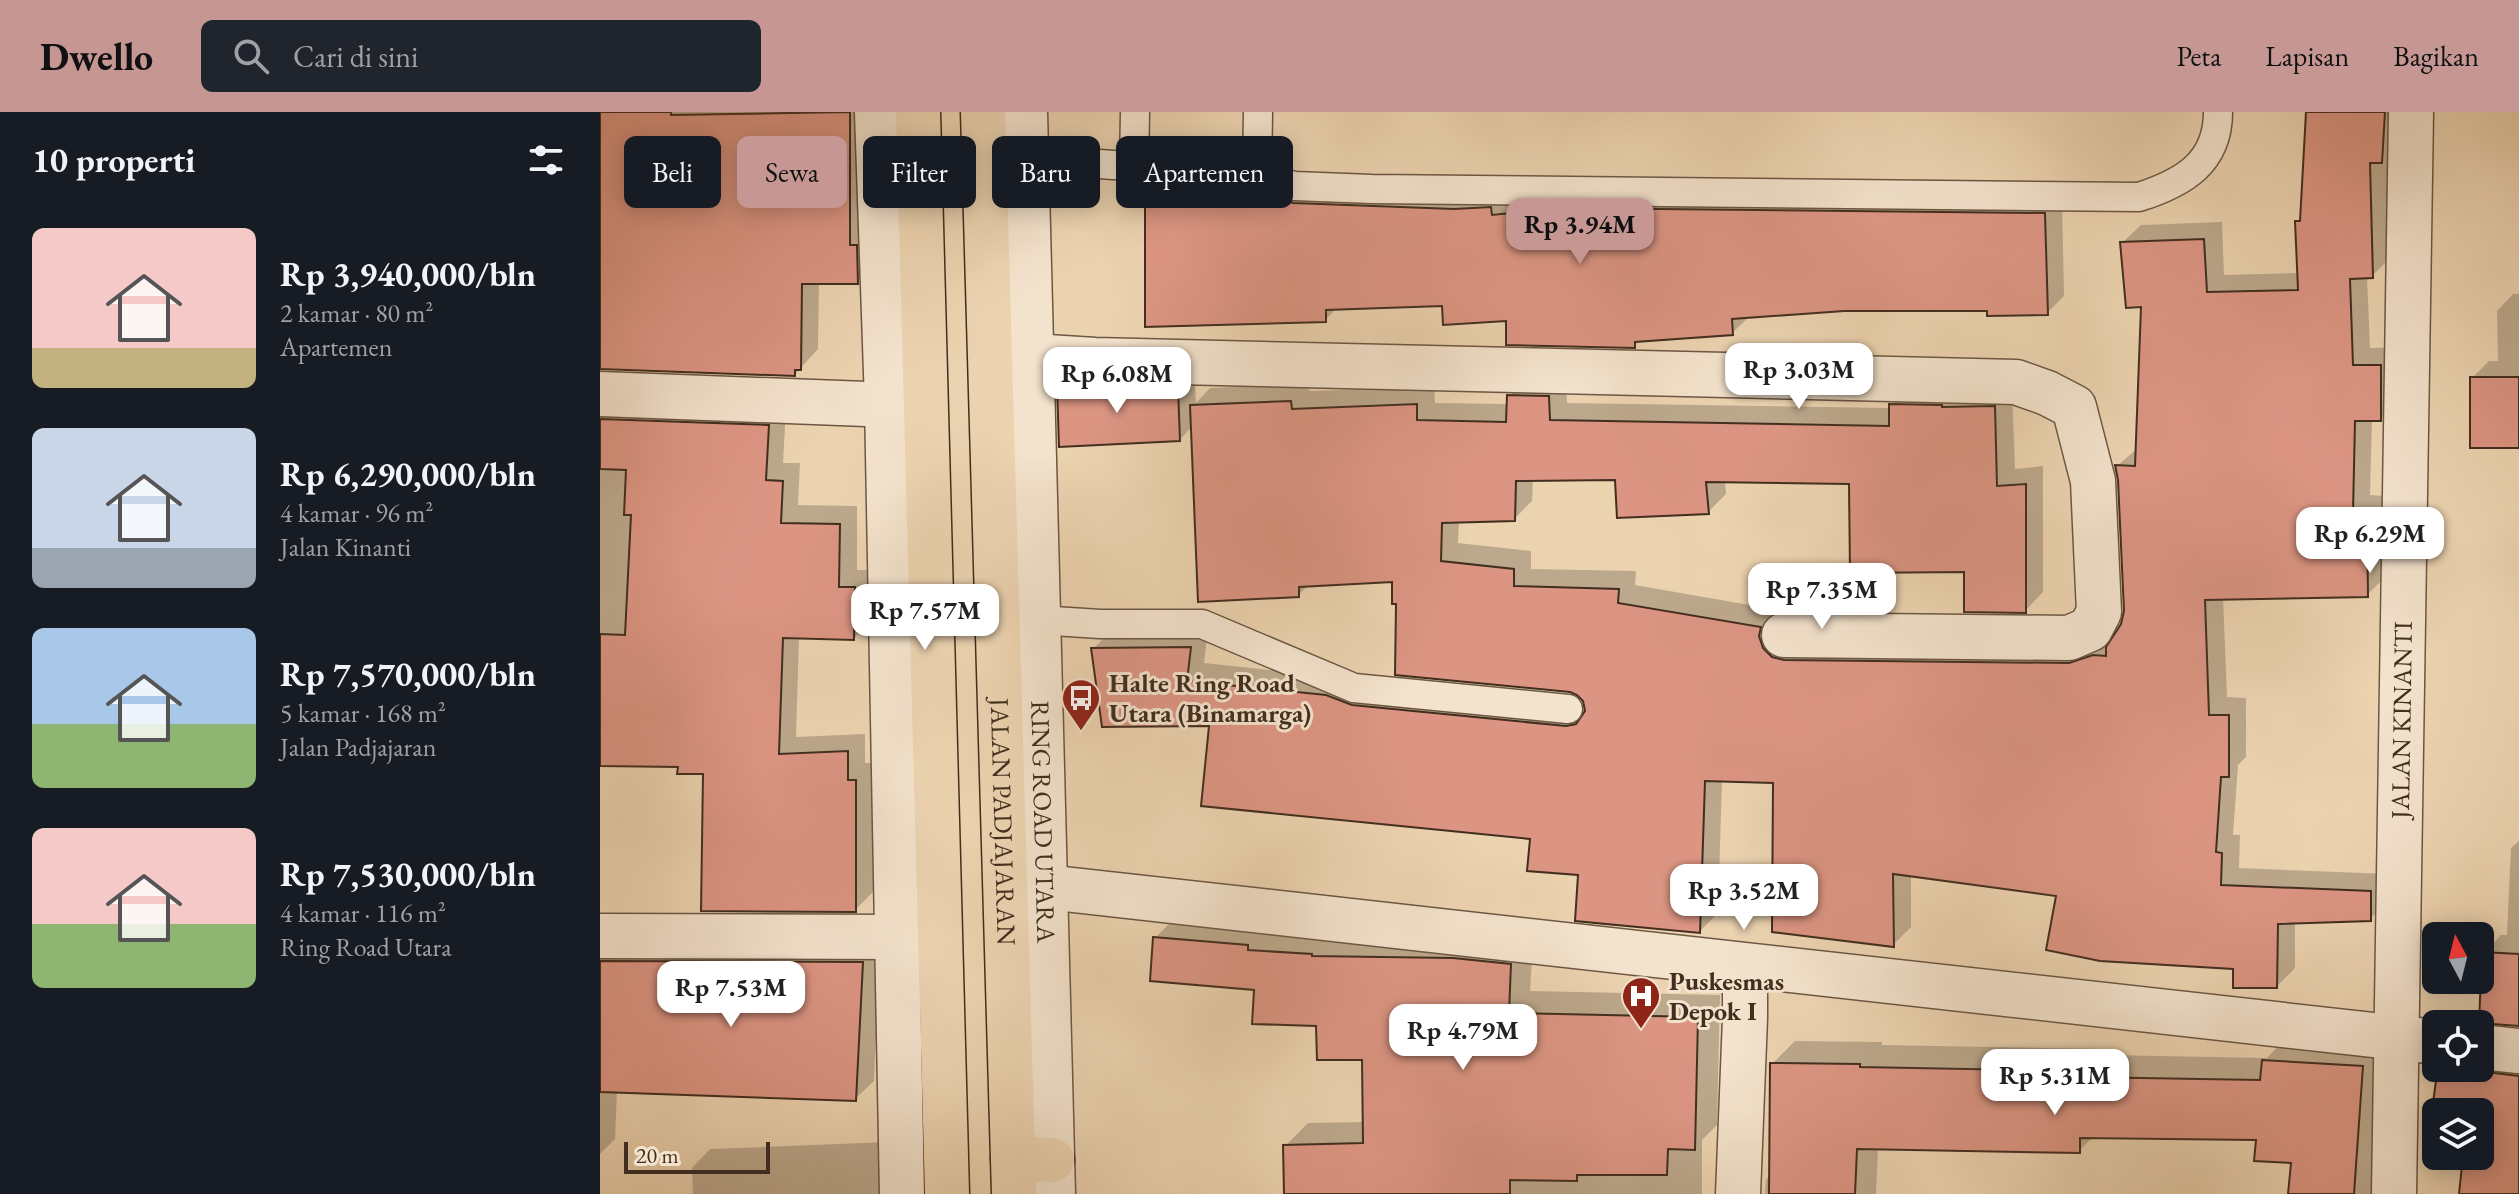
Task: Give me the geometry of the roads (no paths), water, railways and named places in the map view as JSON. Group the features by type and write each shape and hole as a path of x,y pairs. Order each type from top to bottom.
{"highway":[{"path":"918,112 947,1194"},
{"name":"JALAN PADJAJARAN","path":"983,112 994,136"},
{"name":"JALAN PADJAJARAN","path":"1007,208 1033,1177"}],"street":[{"path":"877,112 887,402 902,1194"},
{"name":"RING ROAD UTARA","path":"1016,136 1025,112"},
{"name":"JALAN KINANTI","path":"2394,1194 2416,1040 2411,112"},
{"name":"RING ROAD UTARA","path":"1012,208 1031,356 1046,887 1033,1177"},
{"path":"1031,356 2016,382 2074,407 2093,481 2099,612 2090,629 2069,638 1784,635"},
{"path":"600,394 866,404 887,402"},
{"path":"1046,887 2416,1040"},
{"path":"600,936 896,937"},
{"path":"1738,1194 1745,966"},
{"path":"2494,1048 2519,1051"}],"lane":[{"path":"1135,112 1135,136"},
{"path":"1258,112 1258,136"},
{"path":"1293,186 2139,197 2171,187 2202,164 2218,131 2218,112"},
{"path":"1038,620 1100,624 1202,624 1354,688 1568,709"}],"place":[{"name":"Halte Ring Road Utara (Binamarga)","path":"1081,732"},
{"name":"Puskesmas Depok I","path":"1641,1030"}]}
